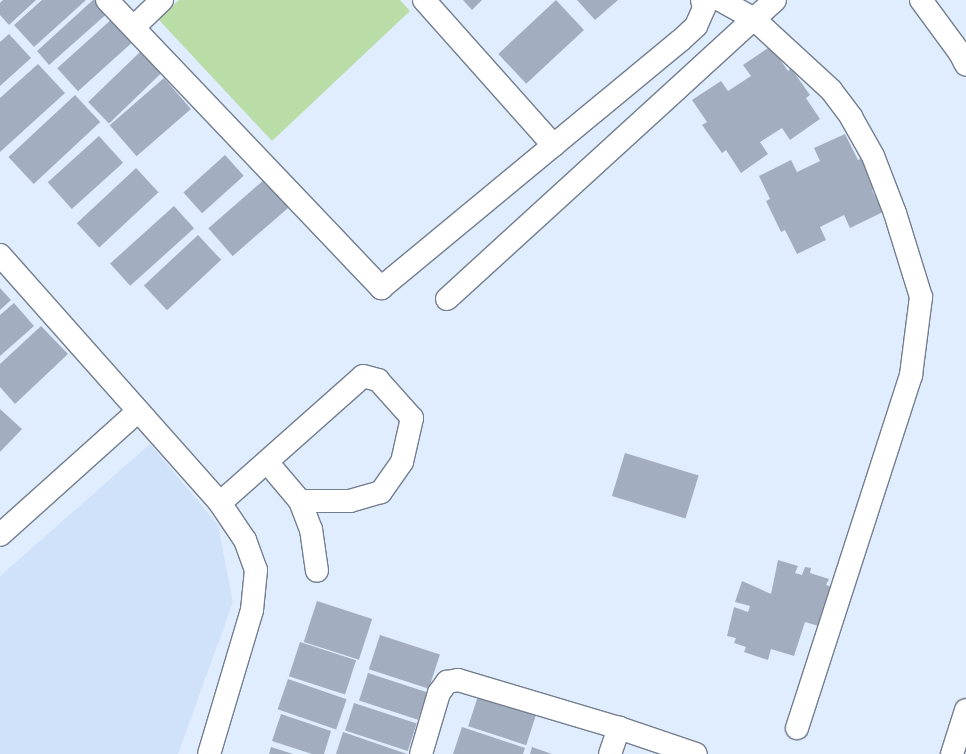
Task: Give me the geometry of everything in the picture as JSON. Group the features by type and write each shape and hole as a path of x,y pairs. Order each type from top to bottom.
{"street":[{"path":"107,0 382,288 696,26 704,8 702,0"},
{"path":"134,27 162,0"},
{"path":"424,0 554,146"},
{"path":"720,0 754,19 831,90 850,117 875,163 895,213 920,297 911,375 797,728"},
{"path":"447,299 775,0"},
{"path":"921,0 960,53 966,65"},
{"path":"0,255 137,412 220,503 245,540 256,570 252,610 209,754"},
{"path":"220,503 363,376 378,380 412,418 402,462 381,492 350,501 300,501"},
{"path":"0,535 137,412"},
{"path":"267,462 300,501 311,529 317,571"},
{"path":"421,754 439,693 447,682 458,680 619,728 696,754"},
{"path":"952,754 966,710"},
{"path":"610,754 619,728"}],"shaded area":[{"path":"150,444 218,525 233,602 178,754 0,754 0,576"}],"green space":[{"path":"179,0 400,0 410,11 272,141 158,19"}],"building":[{"path":"3,0 36,0 9,25 0,15 0,3"},
{"path":"42,0 86,0 34,47 14,25"},
{"path":"93,0 99,0 110,11 49,65 37,51"},
{"path":"463,0 482,0 472,10"},
{"path":"556,0 584,30 526,84 498,54"},
{"path":"577,0 618,0 595,20"},
{"path":"113,18 134,41 78,91 57,68"},
{"path":"9,34 31,58 0,86 0,42"},
{"path":"771,46 788,71 791,68 810,95 806,98 820,119 790,140 782,128 760,142 768,154 741,173 726,150 722,153 702,125 707,122 692,100 721,81 728,91 751,76 743,65"},
{"path":"140,52 161,74 109,124 88,102"},
{"path":"38,64 65,93 0,152 0,98"},
{"path":"164,78 191,109 137,156 110,125"},
{"path":"75,95 100,122 34,184 8,157"},
{"path":"845,134 858,160 862,158 876,188 872,190 883,212 850,228 844,215 820,227 826,240 797,254 785,230 781,232 766,201 770,199 759,176 791,160 797,172 820,161 814,148"},
{"path":"99,136 123,163 72,209 48,182"},
{"path":"225,155 244,176 202,213 183,192"},
{"path":"136,168 159,192 99,247 77,223"},
{"path":"265,179 289,207 233,256 208,228"},
{"path":"174,206 194,228 130,286 110,264"},
{"path":"198,235 221,260 167,310 144,285"},
{"path":"0,288 11,300 0,310"},
{"path":"14,303 34,326 0,356 0,315"},
{"path":"41,326 68,354 15,404 0,387 0,364"},
{"path":"0,409 22,429 0,452"},
{"path":"625,453 699,476 685,519 612,496"},
{"path":"778,560 798,566 795,573 802,575 805,567 811,568 810,573 829,579 826,585 835,588 822,627 805,622 794,656 771,649 768,660 744,652 746,647 734,643 736,638 727,636 734,607 748,612 750,606 735,602 742,581 771,594"},
{"path":"317,601 372,619 359,660 304,642"},
{"path":"380,635 440,654 429,689 369,669"},
{"path":"300,642 356,660 345,694 289,676"},
{"path":"368,673 427,692 418,720 359,701"},
{"path":"288,679 347,699 336,729 278,709"},
{"path":"479,693 537,712 526,745 468,726"},
{"path":"354,703 417,723 408,751 345,731"},
{"path":"281,714 331,731 324,754 312,754 272,741"},
{"path":"462,727 525,748 523,754 453,754"},
{"path":"343,732 407,754 336,754"},
{"path":"271,747 293,754 269,754"},
{"path":"532,747 552,754 530,754"}]}
